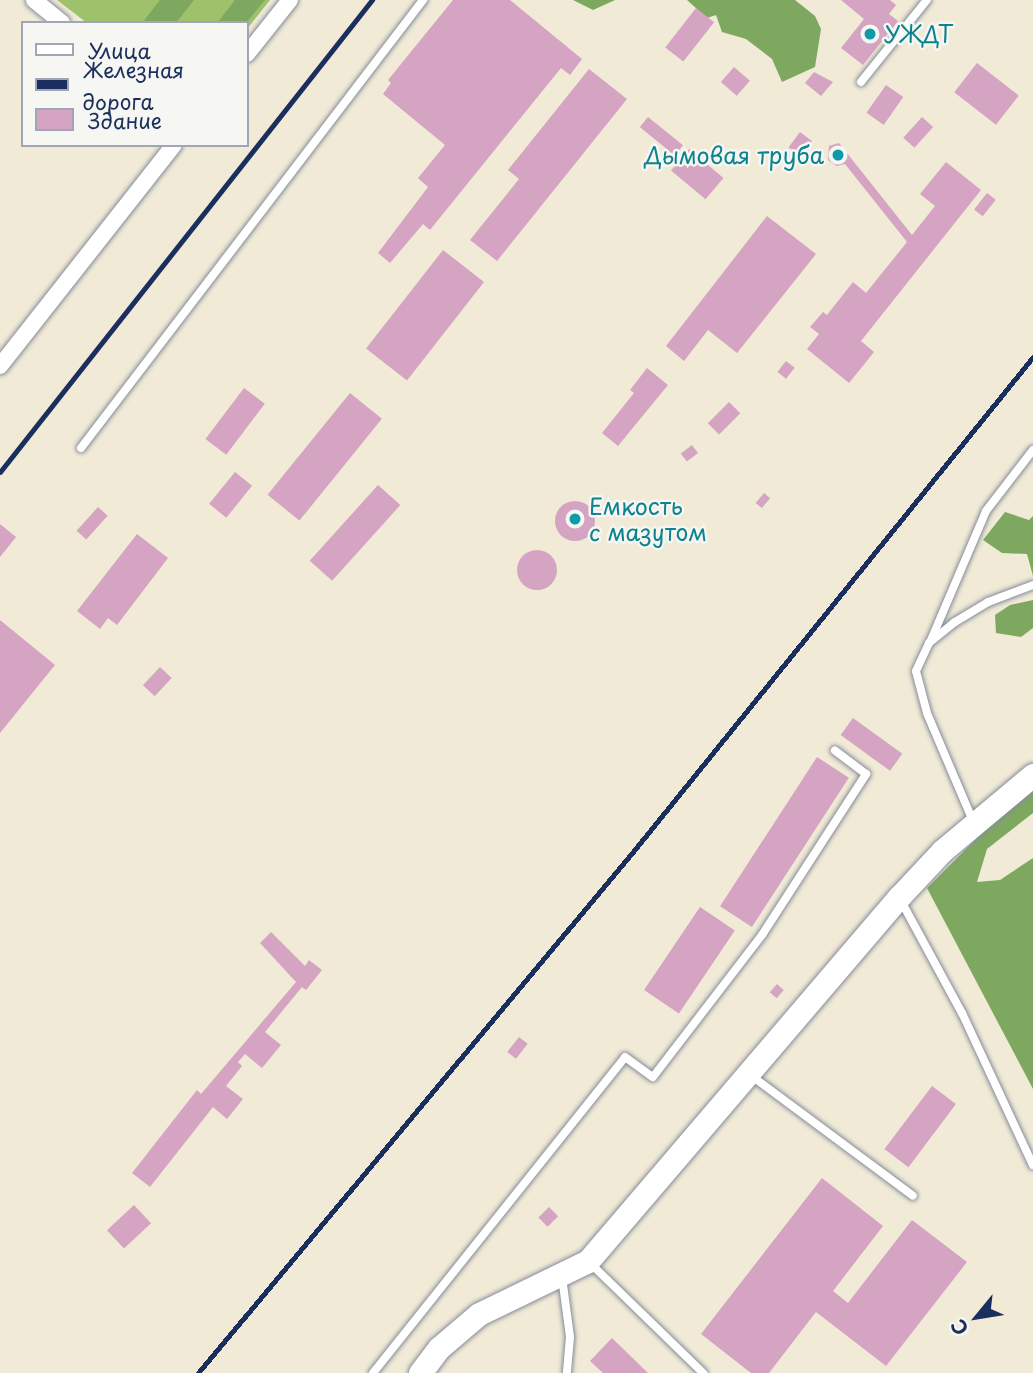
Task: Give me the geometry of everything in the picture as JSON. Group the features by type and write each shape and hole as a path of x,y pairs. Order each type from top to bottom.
{"street":[{"path":"33,0 59,21"},
{"path":"248,53 290,0"},
{"path":"0,366 172,147"},
{"path":"420,1373 439,1348 479,1314 562,1277 588,1261 899,897 974,823 1033,775"}],"lane":[{"path":"81,448 423,0"},
{"path":"860,82 927,0"},
{"path":"974,823 927,713 916,671 986,511 1033,450"},
{"path":"929,643 988,602 1033,585"},
{"path":"373,1373 625,1057 653,1077 762,935 866,774 835,751"},
{"path":"899,897 962,1013 1033,1165"},
{"path":"749,1074 913,1196"},
{"path":"588,1261 703,1373"},
{"path":"562,1277 570,1337 567,1373"}],"green space":[{"path":"57,0 270,0 248,28 248,21 84,21"},
{"path":"160,0 194,0 178,21 144,21"},
{"path":"235,0 265,0 248,21 219,21"},
{"path":"573,0 615,0 593,10"},
{"path":"687,0 795,0 815,16 821,29 815,67 782,82 772,59 746,39 722,32 716,15 707,18"},
{"path":"1005,512 1029,520 1033,516 1033,576 1027,554 1002,553 983,540"},
{"path":"1033,600 1033,628 1021,637 996,633 995,615 1010,605"},
{"path":"1033,790 1033,813 987,849 977,882 1000,880 1033,858 1033,1089 927,888 1003,812"}],"building":[{"path":"453,0 510,0 582,59 570,75 561,68 430,230 423,224 390,263 378,253 428,187 418,178 445,145 383,94 391,83 388,80"},
{"name":"УЖДТ","path":"841,0 890,0 896,5 889,14 898,21 863,65 841,48 864,19"},
{"path":"696,8 714,22 683,62 665,47"},
{"path":"977,63 1019,96 996,125 954,92"},
{"path":"734,67 750,81 737,96 721,82"},
{"path":"589,69 627,99 497,261 470,240 519,179 508,170"},
{"path":"814,72 833,82 821,96 805,83"},
{"path":"886,85 903,97 884,125 866,113"},
{"path":"648,117 683,145 675,155 640,127"},
{"path":"922,117 933,127 914,148 903,138"},
{"path":"800,132 812,141 801,156 789,147"},
{"path":"839,143 912,235 935,206 920,194 946,162 981,190 861,341 874,352 849,383 807,349 819,334 810,327 823,312 827,315 853,282 866,293 907,242 845,164 837,166 828,160 829,146"},
{"path":"689,149 723,178 705,199 671,170"},
{"path":"987,193 996,200 983,216 974,210"},
{"path":"767,216 816,254 737,353 708,330 684,361 666,346"},
{"path":"443,250 484,282 407,381 366,349"},
{"path":"786,361 795,368 786,379 777,372"},
{"path":"647,368 668,385 618,446 602,433 634,393 630,390"},
{"path":"244,388 265,404 226,455 205,439"},
{"path":"350,393 382,419 299,521 268,495"},
{"path":"729,402 740,413 719,435 708,423"},
{"path":"692,445 698,453 687,461 681,453"},
{"path":"235,472 252,486 226,518 209,504"},
{"path":"378,485 400,505 332,581 310,561"},
{"path":"764,493 770,498 762,508 756,503"},
{"name":"Емкость с мазутом","path":"575,501 589,507 595,521 589,535 575,541 561,535 555,521 561,507"},
{"path":"98,507 108,516 86,539 77,531"},
{"path":"0,524 16,537 0,557"},
{"path":"137,534 168,558 117,625 108,618 100,629 77,611"},
{"name":"Емкость с мазутом","path":"537,550 551,556 557,570 551,584 537,590 523,584 517,570 523,556"},
{"path":"0,620 55,665 0,733"},
{"path":"160,667 172,678 155,696 143,685"},
{"path":"853,718 902,754 890,771 841,735"},
{"path":"817,757 849,778 752,927 720,906"},
{"path":"700,907 735,930 679,1013 644,990"},
{"path":"271,932 305,966 309,960 322,970 306,990 302,987 265,1032 281,1045 262,1068 245,1054 238,1062 242,1066 226,1086 243,1099 227,1119 213,1107 150,1187 132,1173 197,1090 201,1094 296,982 260,943"},
{"path":"777,984 784,990 777,998 770,992"},
{"path":"519,1037 528,1044 516,1059 507,1052"},
{"path":"932,1086 956,1104 908,1167 884,1149"},
{"path":"822,1178 883,1226 833,1291 848,1303 912,1220 967,1262 886,1366 816,1312 769,1373 751,1373 701,1334"},
{"path":"134,1205 151,1223 124,1249 107,1230"},
{"path":"549,1207 558,1216 548,1227 538,1218"},
{"path":"612,1338 648,1373 603,1373 590,1361"}],"railway":[{"path":"0,472 372,0"},
{"path":"198,1373 632,853 1033,357"}],"place":[{"name":"УЖДТ","path":"870,34"},
{"name":"Дымовая труба","path":"838,155"},
{"name":"Емкость с мазутом","path":"575,519"}]}
